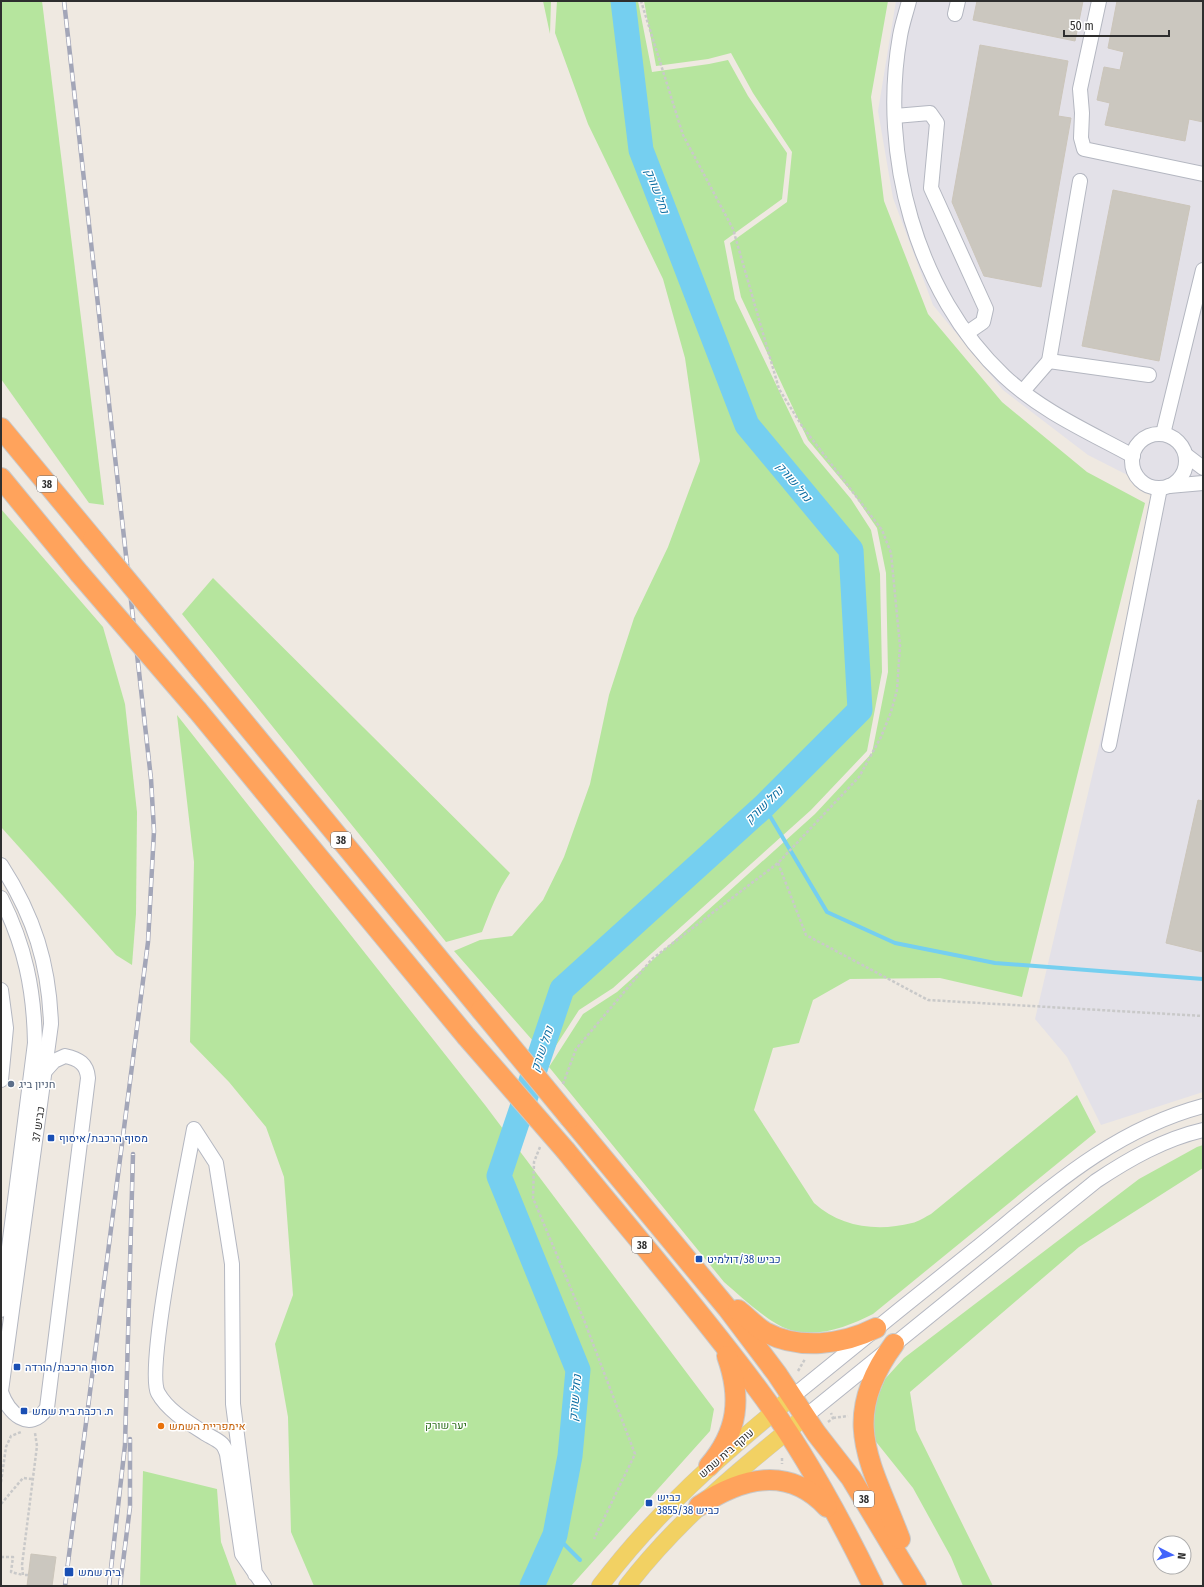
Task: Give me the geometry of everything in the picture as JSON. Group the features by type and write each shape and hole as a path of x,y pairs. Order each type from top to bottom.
{"highway":[{"name":"38","path":"1,428 728,1309 792,1396 816,1433 851,1478 917,1586"},
{"name":"38","path":"1,478 79,573 198,711 466,1036 566,1151 718,1338 787,1431 844,1528 873,1586"},
{"path":"706,1283 763,1331 787,1340 800,1343 827,1342 852,1338 876,1328"},
{"path":"709,1466 726,1442 734,1418 736,1405 731,1367 718,1338"},
{"path":"894,1344 878,1366 868,1389 863,1415 863,1430 865,1447 917,1586"},
{"path":"699,1506 734,1486 762,1480 783,1481 797,1485 811,1492 834,1514 844,1528"}],"main road":[{"name":"עוקף בית שמש","path":"600,1586 657,1517 709,1466 792,1396"},
{"name":"עוקף בית שמש","path":"627,1586 669,1537 699,1506 732,1476 806,1416"}],"street":[{"path":"909,1 900,36 896,70 895,116 898,163 905,196 916,234 932,278 954,317 1004,377 1036,402 1072,424 1133,456"},
{"path":"1100,1 1080,89 1082,113 1081,138 1084,149 1203,174"},
{"path":"895,116 930,113 937,123 931,188 986,309 983,322 967,333"},
{"path":"1023,391 1050,361 1080,181"},
{"path":"1163,434 1203,270"},
{"path":"1050,361 1149,375"},
{"path":"1109,745 1165,487 1182,476 1185,468 1186,455 1182,446 1177,440 1163,434 1155,434 1140,442 1133,456 1135,472 1145,484 1165,487 1203,483"},
{"path":"1186,455 1203,468"},
{"name":"כביש 37","path":"1,865 25,905 35,928 45,968 52,1024 1,1391"},
{"name":"כביש 37","path":"1,898 14,923 28,969 35,1018 35,1043 1,1310"},
{"path":"1,990 6,1028 1,1080"},
{"path":"1,1391 7,1407 21,1418 29,1419 38,1417 47,1408 88,1078 87,1071 80,1061 65,1056 54,1061 45,1071"},
{"path":"792,1396 1084,1162 1116,1141 1143,1127 1164,1118 1203,1106"},
{"path":"255,1574 233,1404 232,1264 216,1163 194,1129 162,1312 155,1376 157,1392 168,1407 222,1444 227,1454 242,1554 255,1574 264,1586"},
{"path":"806,1416 1096,1181 1135,1157 1155,1147 1203,1130"}],"path":[{"path":"640,1 683,136 733,229 779,389 802,426 882,530 891,553 900,646 897,690 891,712 881,737 859,777 778,863 806,935 928,1000 1203,1016"},
{"path":"1,1482 6,1447 11,1436 22,1431 35,1432 37,1446 22,1564 23,1575"},
{"path":"1,1458 4,1461"},
{"path":"1,1504 23,1478 32,1479"},
{"path":"1,1556 13,1557 11,1572 28,1575"}],"shaded area":[{"path":"896,1 1203,1 1203,1092 1101,1125 1067,1057 1035,1019 1159,491 1088,455 1003,390 933,305 893,198 878,111"}],"green space":[{"path":"2,1 42,1 104,505 89,503 1,379"},
{"path":"543,1 551,1 550,34"},
{"path":"557,1 638,1 652,72 728,60 748,96 787,153 782,199 724,241 735,299 804,443 851,499 871,530 880,574 882,672 867,751 811,810 613,988 579,1010 548,1058 454,951 480,940 512,936 543,900 564,857 590,784 609,695 634,618 668,547 700,461 685,358 663,279 588,124 555,33"},
{"path":"644,1 888,1 871,97 884,201 928,314 1002,402 1087,472 1145,503 1022,997 940,978 850,979 813,1000 799,1043 773,1048 754,1110 814,1203 835,1218 872,1227 899,1226 919,1221 931,1214 1077,1095 1096,1132 873,1314 841,1327 819,1332 807,1333 778,1325 753,1307 724,1282 549,1067 583,1014 617,992 815,814 872,753 888,672 886,573 877,528 855,496 808,440 741,297 730,243 787,202 792,152 753,93 731,53 708,59 656,66"},
{"path":"1,509 103,627 125,704 137,812 136,914 132,965 116,955 1,827"},
{"path":"213,578 510,873 498,894 482,932 446,942 182,614"},
{"name":"יער שורק","path":"177,715 485,1105 714,1409 710,1431 571,1586 314,1586 291,1532 288,1417 275,1344 293,1295 284,1177 266,1127 229,1082 190,1042 194,862"},
{"path":"1203,1145 1203,1168 1079,1247 910,1392 916,1430 993,1586 963,1586 951,1557 913,1488 873,1438 875,1404 885,1379 904,1358 1139,1179"},
{"path":"143,1471 217,1489 221,1542 237,1586 140,1586"}],"building":[{"path":"977,1 1083,1 1075,41 973,20"},
{"path":"1117,1 1203,1 1203,122 1189,119 1185,141 1105,125 1110,103 1097,100 1104,67 1120,70 1124,52 1108,48"},
{"path":"980,45 1068,61 1058,116 1071,118 1041,287 984,276 952,202"},
{"path":"1113,190 1190,206 1159,361 1082,346"},
{"path":"1198,800 1203,801 1203,952 1166,943"},
{"path":"31,1554 56,1557 52,1586 27,1586"}],"waterway":[{"name":"נחל שורק","path":"532,1586 555,1535 570,1456 578,1370 499,1176 562,989 764,806 860,710 851,550 747,425 641,150 623,1"},
{"path":"764,806 827,912 895,943 995,963 1203,979"},
{"path":"555,1535 580,1560"}],"railway":[{"path":"64,1 151,779 154,831 148,942 65,1586"},
{"path":"109,1586 125,1445 133,1154"},
{"path":"120,1586 130,1507 130,1439"}],"place":[{"name":"חניון ביג","path":"11,1084"},
{"name":"מסוף הרכבת/איסוף","path":"51,1138"},
{"name":"כביש 38/דולמיט","path":"699,1259"},
{"name":"מסוף הרכבת/הורדה","path":"17,1367"},
{"name":"ת. רכבת בית שמש","path":"24,1411"},
{"name":"אימפריית השמש","path":"161,1426"},
{"name":"כביש 3855/כביש 38","path":"649,1503"},
{"name":"בית שמש","path":"69,1572"}]}
